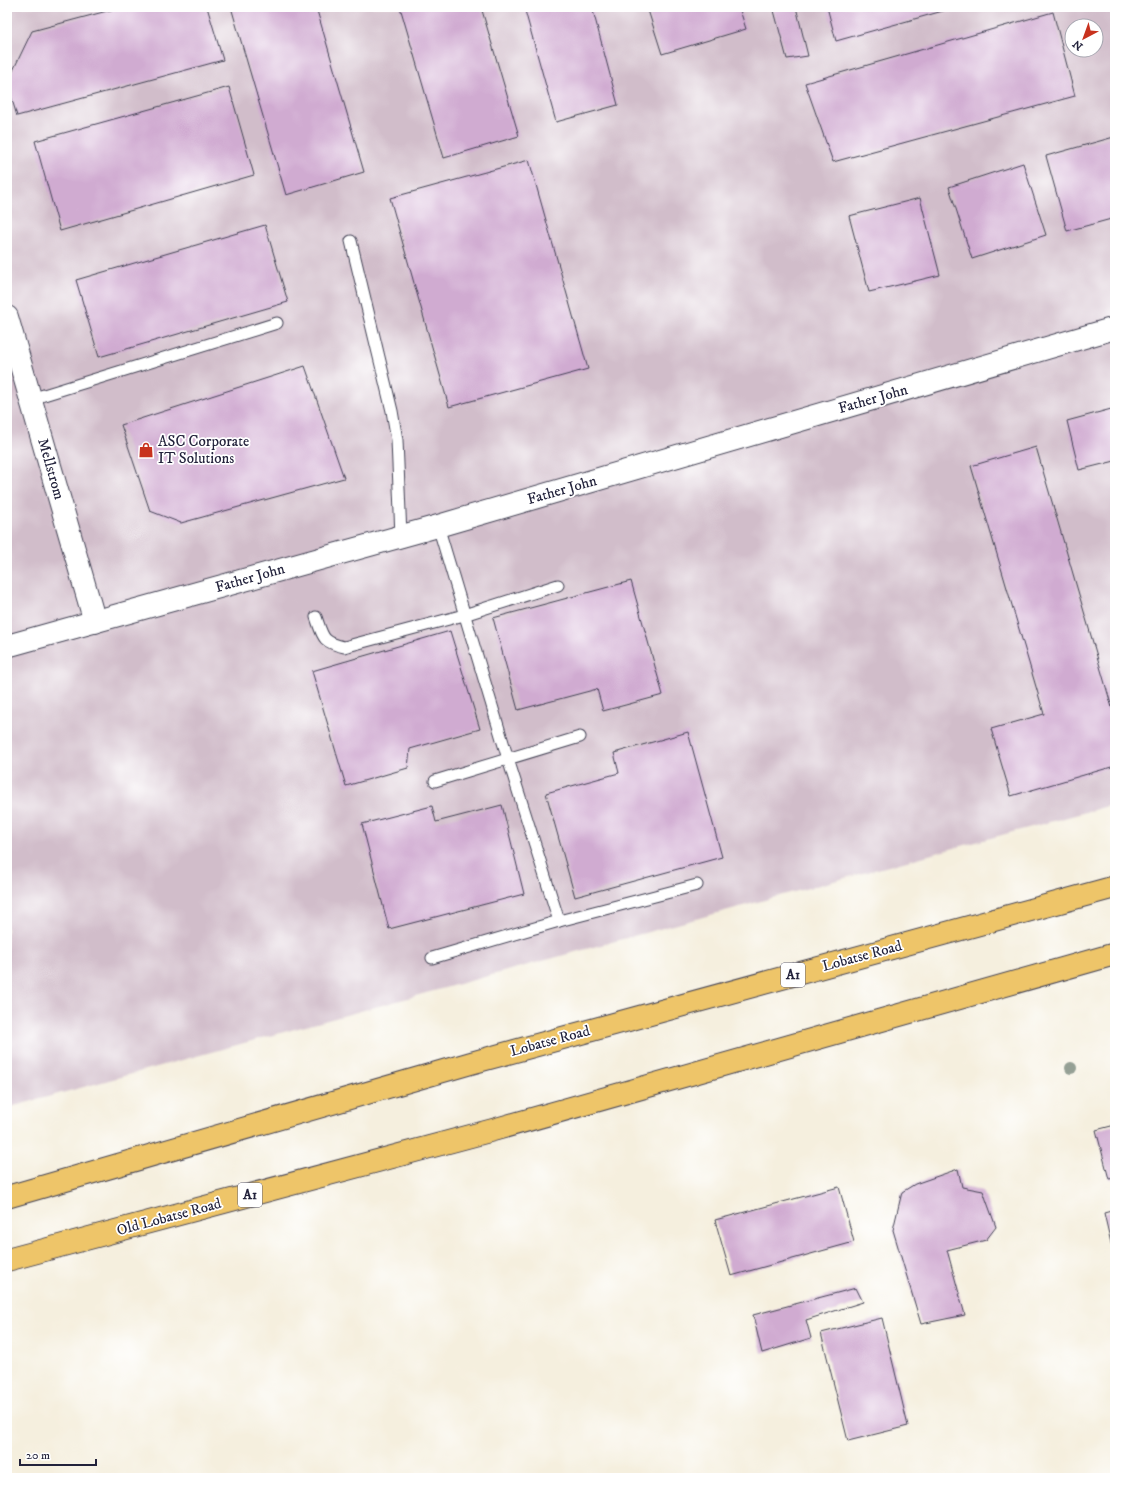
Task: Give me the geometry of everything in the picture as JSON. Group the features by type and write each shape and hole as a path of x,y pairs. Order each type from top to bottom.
{"highway":[{"name":"Lobatse Road","path":"7,1197 471,1063 1115,887"},
{"name":"Old Lobatse Road","path":"7,1260 493,1130 1115,954"}],"street":[{"name":"Mellstrom","path":"7,317 94,622"},
{"name":"Father John","path":"7,646 438,526 1115,328"}],"lane":[{"path":"351,241 392,411 397,440 401,536"},
{"path":"30,399 277,323"},
{"path":"438,526 508,759 559,921"},
{"path":"316,617 322,636 330,644 344,647 464,615 558,585"},
{"path":"435,781 580,737"},
{"path":"432,958 559,921 697,885"}],"shaded area":[{"path":"7,7 1115,7 1115,804 7,1108"}],"building":[{"path":"122,7 207,7 223,60 17,116 7,83 32,31"},
{"path":"231,7 316,7 364,172 286,195"},
{"path":"400,7 481,7 519,136 444,158"},
{"path":"524,7 592,7 618,105 556,122"},
{"path":"647,7 739,7 746,29 662,54"},
{"path":"773,7 796,7 808,56 787,59"},
{"path":"827,7 957,7 836,41"},
{"path":"1053,12 1075,96 833,162 805,83"},
{"path":"229,87 254,175 60,231 35,141"},
{"path":"1114,137 1115,218 1067,231 1046,156"},
{"path":"529,160 588,369 449,407 390,198"},
{"path":"1023,163 1046,235 972,259 949,187"},
{"path":"920,198 940,275 869,292 849,216"},
{"path":"265,225 288,302 99,357 76,280"},
{"path":"305,366 344,478 181,523 150,511 121,425"},
{"path":"1115,408 1115,461 1079,470 1067,421"},
{"path":"1036,447 1115,718 1115,766 1011,796 991,729 1044,714 971,466"},
{"path":"631,581 663,695 603,711 597,689 518,710 493,618"},
{"path":"450,631 480,729 410,749 408,768 346,786 312,671"},
{"path":"688,732 722,857 575,897 546,793 619,773 614,753"},
{"path":"502,805 524,894 389,929 362,824 432,806 436,822"},
{"path":"1115,1125 1115,1178 1109,1179 1096,1130"},
{"path":"958,1169 962,1187 983,1191 996,1227 986,1240 947,1250 965,1315 921,1324 893,1230 902,1192 915,1184"},
{"path":"839,1187 854,1242 731,1276 715,1220"},
{"path":"1115,1210 1115,1256 1114,1256 1104,1213"},
{"path":"856,1288 863,1302 806,1320 811,1338 762,1353 753,1315"},
{"path":"882,1318 908,1426 848,1441 821,1333"}],"place":[{"name":"ASC Corporate IT Solutions","path":"146,450"}]}
